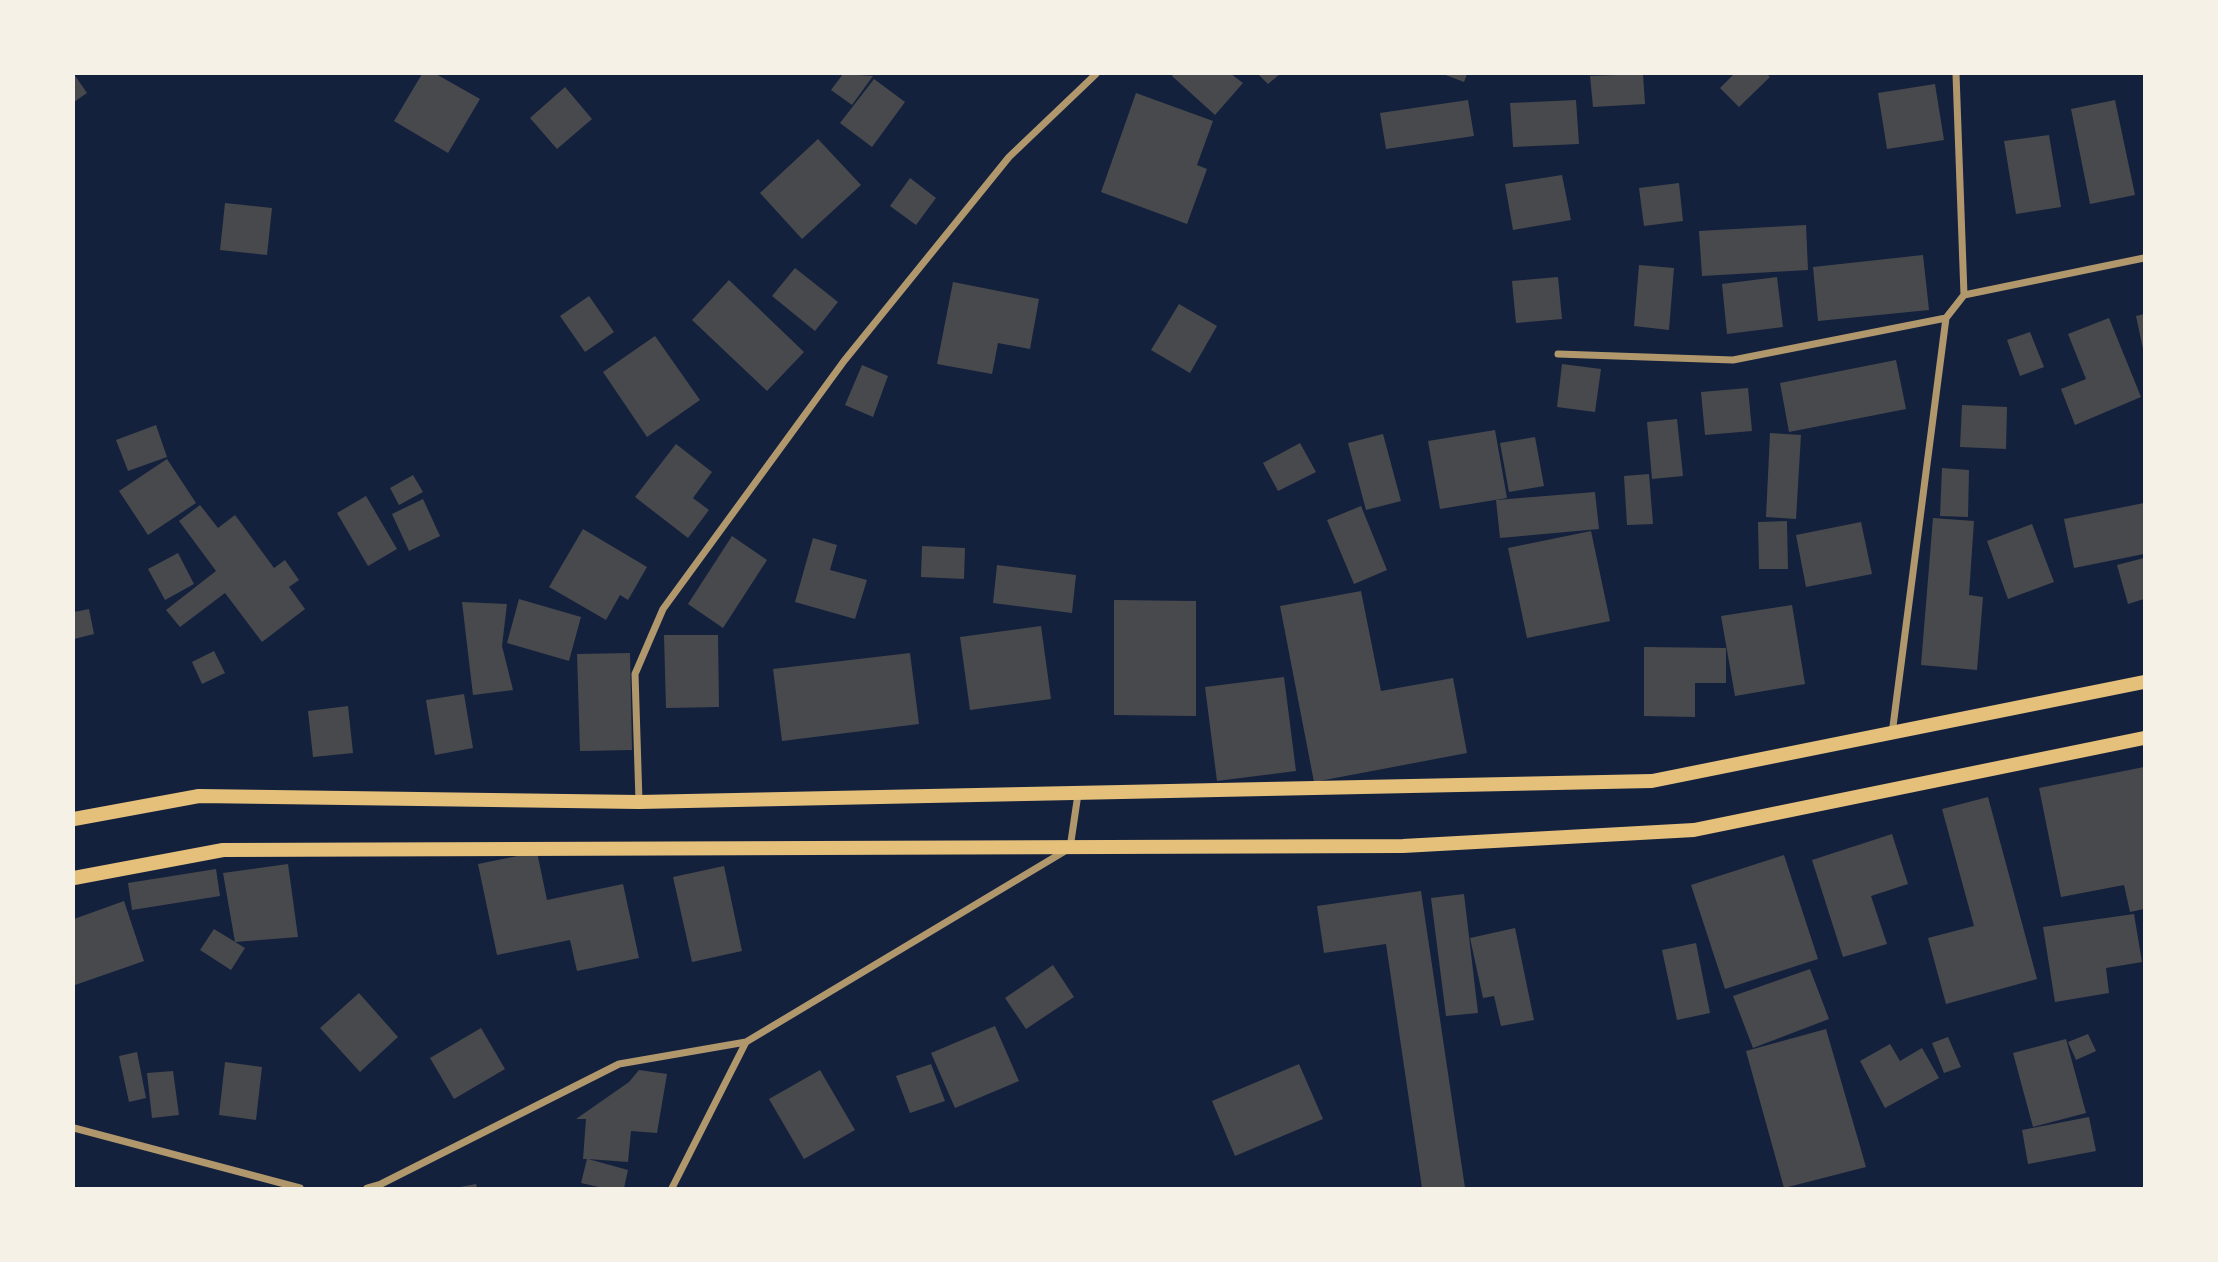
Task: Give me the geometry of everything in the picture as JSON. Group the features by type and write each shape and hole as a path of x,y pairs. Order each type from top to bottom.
{"main road":[{"path":"74,820 199,796 639,802 1652,781 2144,682"},
{"path":"74,878 223,850 1403,846 1694,830 2144,737"}],"street":[{"path":"639,802 635,674 663,609 844,361 1000,168 1096,74"},
{"path":"1892,734 1947,318 1964,295 1956,74"},
{"path":"1964,295 2144,258"},
{"path":"1558,354 1734,360 1947,318"},
{"path":"367,1188 382,1184 619,1064 670,1058 746,1042 1070,848 1078,794"},
{"path":"671,1188 746,1042"},
{"path":"74,1128 300,1188"}],"building":[{"path":"74,74 87,93 74,102"},
{"path":"422,74 436,74 480,99 448,153 394,121"},
{"path":"843,74 873,76 852,105 831,90"},
{"path":"1231,74 1243,83 1215,115 1172,76"},
{"path":"1258,74 1280,74 1268,84"},
{"path":"1443,74 1467,74 1464,82"},
{"path":"1643,74 1645,104 1593,107 1590,76"},
{"path":"1734,74 1767,74 1770,77 1739,107 1720,88"},
{"path":"874,79 905,102 872,147 840,123"},
{"path":"1935,84 1944,140 1887,149 1878,93"},
{"path":"565,87 592,119 557,149 530,118"},
{"path":"1136,93 1213,121 1197,165 1207,169 1187,224 1101,192"},
{"path":"1468,100 1474,136 1386,149 1380,113"},
{"path":"1576,100 1579,144 1513,147 1510,103"},
{"path":"2115,100 2135,195 2090,204 2071,109"},
{"path":"2049,135 2061,207 2016,214 2004,141"},
{"path":"818,139 861,185 802,239 760,193"},
{"path":"1562,175 1571,220 1513,230 1505,184"},
{"path":"910,178 936,198 916,225 890,206"},
{"path":"1679,183 1683,221 1644,226 1639,188"},
{"path":"225,203 272,208 267,255 220,250"},
{"path":"1806,225 1808,270 1702,276 1699,231"},
{"path":"1923,255 1929,310 1818,321 1813,267"},
{"path":"1639,265 1674,268 1669,330 1634,326"},
{"path":"795,268 838,302 815,331 772,296"},
{"path":"1558,277 1562,319 1516,323 1512,281"},
{"path":"1777,277 1783,327 1727,334 1722,284"},
{"path":"729,280 804,352 767,391 692,320"},
{"path":"953,282 1039,299 1030,349 998,343 992,374 937,364"},
{"path":"589,296 614,332 585,352 560,316"},
{"path":"1179,304 1217,326 1190,373 1151,350"},
{"path":"2144,314 2144,349 2143,349 2136,316"},
{"path":"2109,318 2141,397 2075,425 2061,389 2086,379 2068,334"},
{"path":"2030,332 2044,367 2020,376 2007,340"},
{"path":"655,336 700,400 647,437 603,372"},
{"path":"1896,360 1906,409 1789,432 1780,383"},
{"path":"1562,364 1601,369 1595,412 1557,407"},
{"path":"862,365 888,376 873,417 845,405"},
{"path":"1748,388 1752,431 1705,435 1701,392"},
{"path":"1962,405 2007,407 2006,449 1960,447"},
{"path":"1677,419 1683,476 1652,479 1647,422"},
{"path":"156,425 167,457 128,471 116,440"},
{"path":"1495,430 1507,498 1440,509 1428,441"},
{"path":"1770,433 1801,435 1796,519 1766,517"},
{"path":"1383,434 1401,501 1366,510 1348,443"},
{"path":"1535,437 1544,486 1509,492 1500,443"},
{"path":"1300,443 1316,472 1278,491 1263,463"},
{"path":"676,444 712,472 693,498 709,510 688,538 635,497"},
{"path":"167,459 196,503 148,535 119,491"},
{"path":"1942,468 1969,470 1968,517 1940,516"},
{"path":"1649,474 1653,524 1627,525 1624,476"},
{"path":"413,475 423,492 399,505 390,488"},
{"path":"1595,492 1599,529 1500,538 1496,500"},
{"path":"366,496 397,549 368,566 337,513"},
{"path":"423,499 440,536 409,551 392,514"},
{"path":"2144,503 2144,554 2074,568 2064,519"},
{"path":"200,505 218,528 235,515 274,568 285,560 299,580 289,587 305,609 262,642 225,593 180,627 166,610 216,571 179,521"},
{"path":"1361,506 1387,570 1354,584 1327,520"},
{"path":"1933,518 1974,521 1969,595 1983,597 1977,670 1921,665"},
{"path":"1787,521 1788,569 1759,569 1758,522"},
{"path":"1861,522 1872,574 1806,587 1796,535"},
{"path":"2032,524 2054,582 2008,599 1987,541"},
{"path":"583,529 647,567 628,600 620,595 606,620 549,587"},
{"path":"1591,531 1610,621 1527,638 1508,548"},
{"path":"732,536 767,560 723,628 688,604"},
{"path":"813,538 837,545 830,570 867,580 855,619 795,602"},
{"path":"922,546 965,548 964,579 921,577"},
{"path":"178,553 194,584 165,600 148,569"},
{"path":"2144,558 2144,599 2128,604 2117,565"},
{"path":"997,565 1076,575 1072,613 993,603"},
{"path":"1361,591 1381,691 1453,678 1467,753 1314,782 1280,606"},
{"path":"519,599 581,617 569,661 507,643"},
{"path":"1114,600 1196,601 1196,716 1114,715"},
{"path":"462,602 507,604 502,646 513,690 473,695"},
{"path":"1792,605 1805,684 1735,696 1721,616"},
{"path":"89,609 94,634 74,639 74,612"},
{"path":"1041,626 1051,699 970,710 960,637"},
{"path":"664,635 718,635 719,707 666,708"},
{"path":"1644,647 1726,648 1726,683 1695,683 1695,717 1644,716"},
{"path":"214,651 225,673 202,684 192,662"},
{"path":"630,653 632,750 580,751 577,654"},
{"path":"910,653 919,724 782,741 773,669"},
{"path":"1284,677 1296,771 1217,781 1205,687"},
{"path":"464,694 473,748 435,755 426,700"},
{"path":"348,706 353,753 313,757 308,711"},
{"path":"2144,767 2144,909 2130,912 2124,885 2061,897 2039,788"},
{"path":"1988,797 2037,979 1946,1004 1928,938 1974,926 1942,809"},
{"path":"1892,834 1908,884 1871,896 1887,944 1843,957 1812,860"},
{"path":"537,852 547,900 623,884 639,958 577,971 570,940 497,955 478,864"},
{"path":"1784,855 1818,959 1725,989 1691,885"},
{"path":"288,864 298,937 235,942 223,873"},
{"path":"724,866 742,951 692,962 673,877"},
{"path":"216,869 220,896 132,910 128,883"},
{"path":"1421,891 1465,1188 1422,1188 1386,944 1324,953 1317,906"},
{"path":"1464,894 1478,1013 1446,1016 1431,898"},
{"path":"124,901 144,961 75,985 74,919"},
{"path":"2134,914 2142,962 2106,968 2109,993 2055,1002 2043,927"},
{"path":"1515,928 1534,1020 1501,1026 1494,996 1483,998 1470,938"},
{"path":"214,929 245,948 231,970 200,950"},
{"path":"1696,943 1710,1013 1677,1020 1662,950"},
{"path":"1053,965 1074,997 1026,1029 1005,998"},
{"path":"1810,969 1829,1019 1753,1048 1733,996"},
{"path":"359,993 398,1037 360,1072 320,1028"},
{"path":"995,1026 1019,1081 955,1108 931,1053"},
{"path":"481,1028 505,1069 454,1099 430,1058"},
{"path":"1826,1029 1866,1167 1784,1188 1746,1051"},
{"path":"2088,1034 2096,1051 2076,1060 2068,1042"},
{"path":"1948,1037 1961,1067 1944,1073 1932,1043"},
{"path":"2066,1039 2086,1113 2033,1127 2013,1053"},
{"path":"1890,1044 1900,1061 1922,1048 1939,1078 1885,1108 1860,1061"},
{"path":"137,1052 146,1098 129,1102 119,1056"},
{"path":"225,1062 262,1067 256,1120 219,1115"},
{"path":"931,1064 945,1101 910,1113 896,1076"},
{"path":"1299,1064 1323,1119 1235,1156 1212,1101"},
{"path":"639,1070 667,1074 657,1133 631,1131 628,1162 588,1159 628,1170 624,1188 603,1188 581,1183 587,1159 583,1159 586,1119 576,1119 629,1082"},
{"path":"820,1070 855,1130 804,1159 769,1099"},
{"path":"173,1071 179,1115 152,1118 147,1073"},
{"path":"2089,1117 2096,1151 2028,1164 2022,1130"},
{"path":"476,1184 477,1188 460,1188 460,1187"}]}
